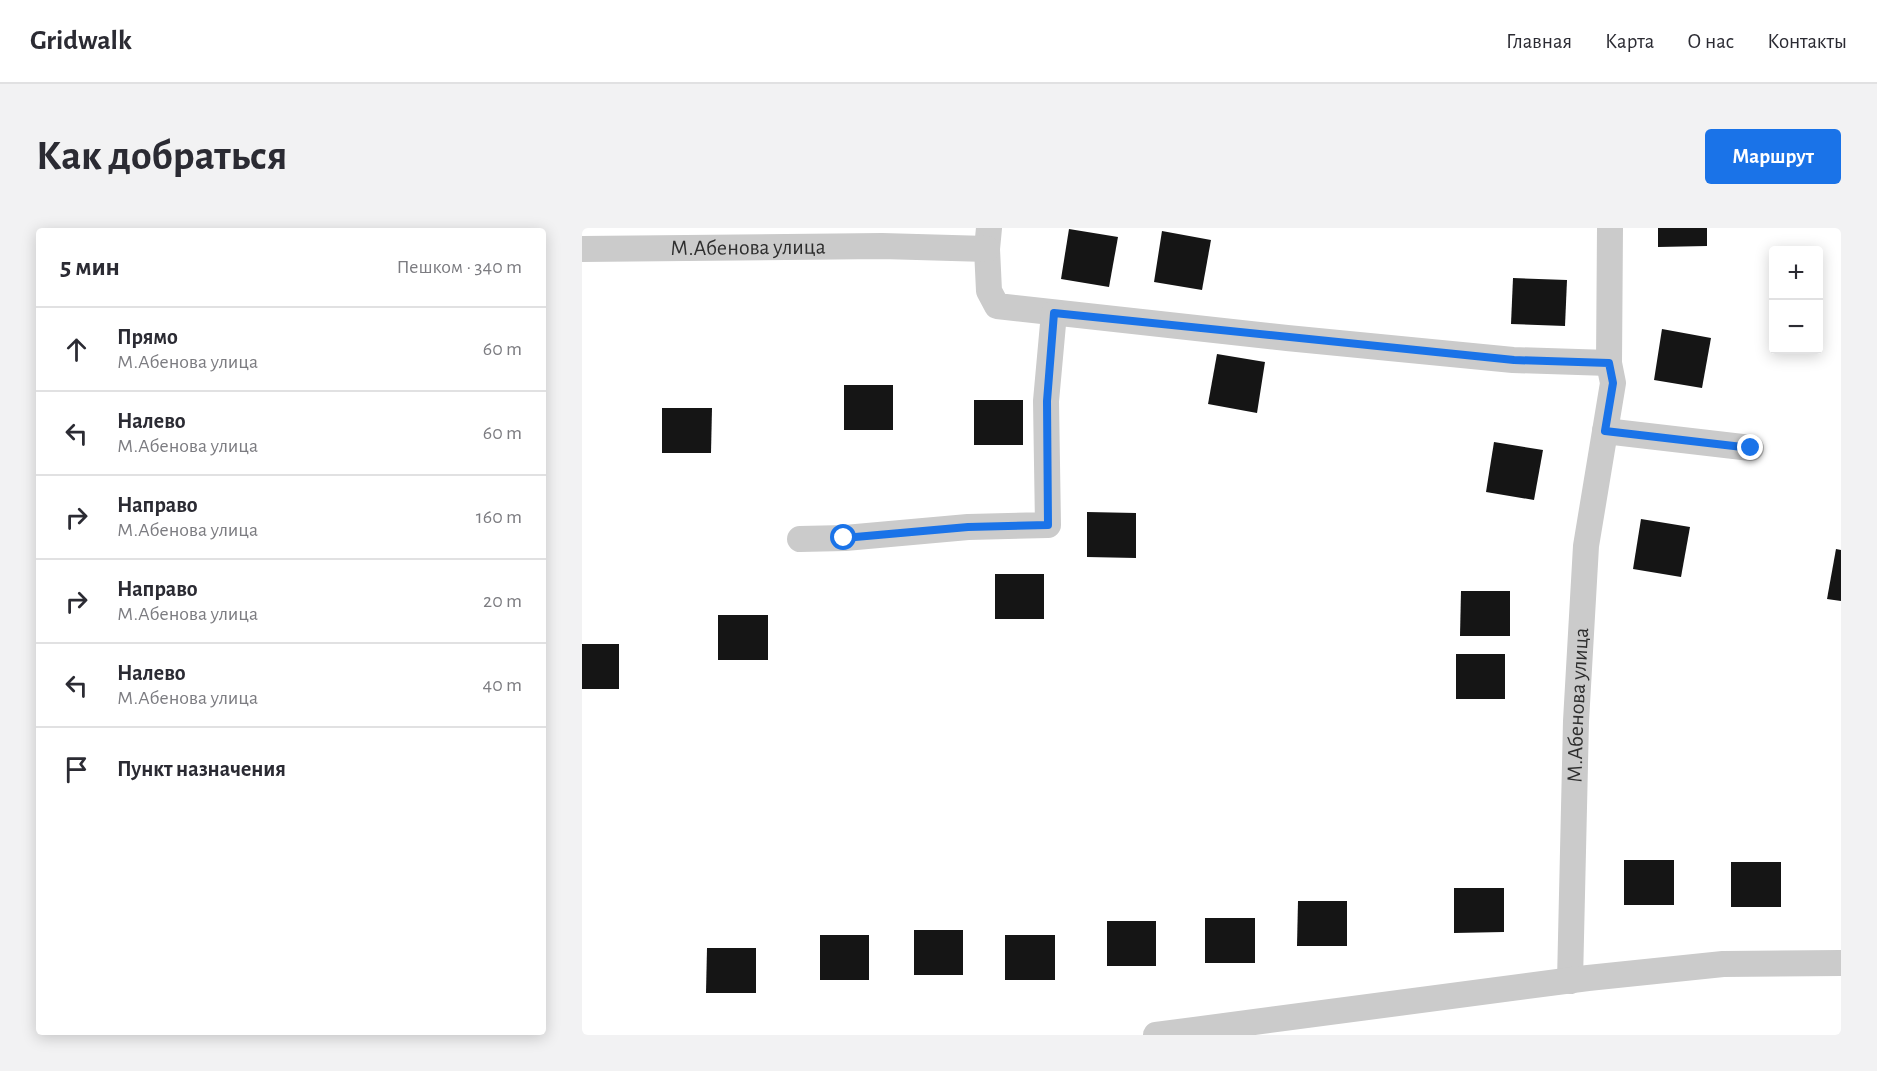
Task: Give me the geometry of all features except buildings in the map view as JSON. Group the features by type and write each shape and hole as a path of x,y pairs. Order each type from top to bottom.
{"street":[{"name":"М.Абенова улица","path":"1570,981 1576,721 1586,546 1613,383 1609,363 1610,228"},
{"name":"М.Абенова улица","path":"582,249 882,246 988,238 989,291 997,306 1514,360 1609,363"},
{"path":"800,539 844,538 968,527 1048,525 1047,401 1054,313"},
{"path":"1605,431 1751,448"},
{"path":"1156,1035 1570,981 1723,964 1841,963"}],"route":[{"path":"844,538 968,527 1048,525 1047,401 1054,313 1514,360 1609,363 1613,383 1605,431 1751,448"}]}
